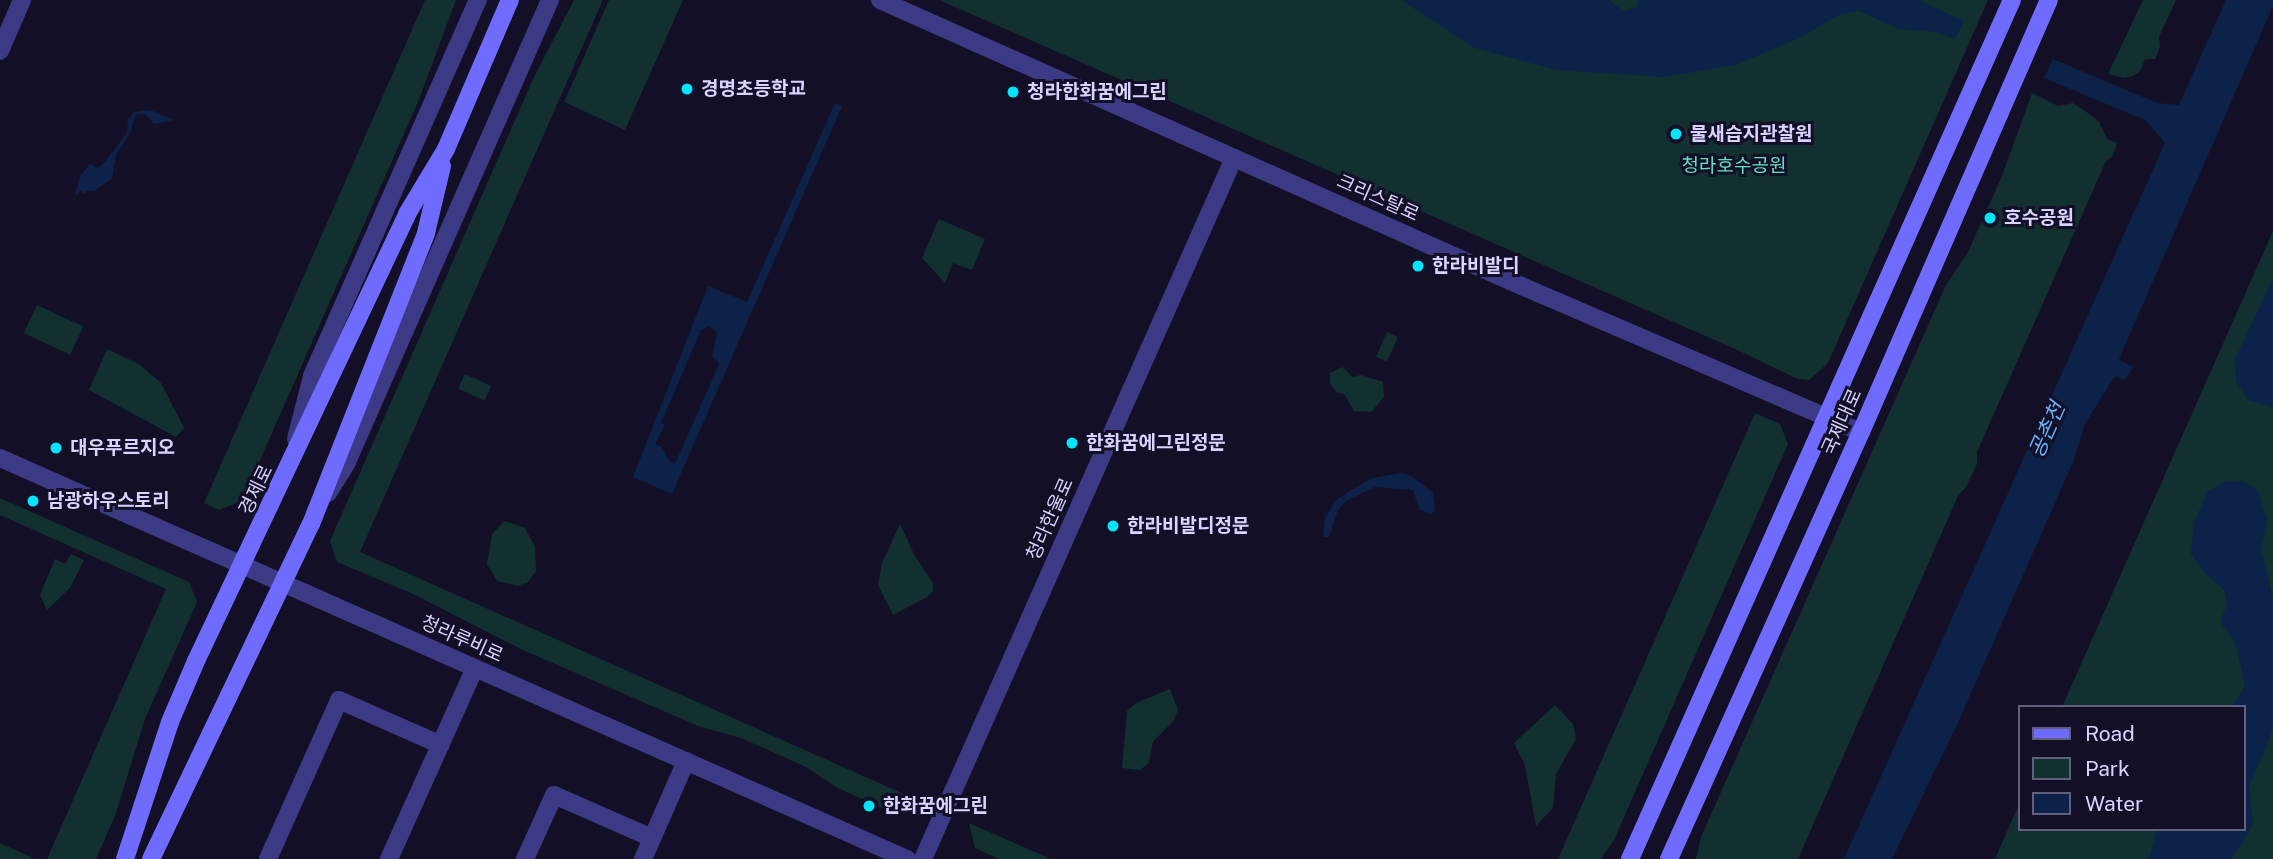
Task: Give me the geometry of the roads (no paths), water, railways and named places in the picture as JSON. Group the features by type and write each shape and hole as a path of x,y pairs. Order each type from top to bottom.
{"main road":[{"name":"경제로","path":"125,859 170,722 407,215 446,149 510,0"},
{"name":"국제대로","path":"1630,859 2012,0"},
{"name":"국제대로","path":"1669,859 1861,432 2049,0"},
{"name":"경제로","path":"152,859 311,524 426,233 446,149"}],"street":[{"path":"0,51 22,0"},
{"path":"287,473 312,376 478,0"},
{"path":"311,524 347,462 550,0"},
{"name":"크리스탈로","path":"880,0 1861,432"},
{"name":"청라한울로","path":"923,859 1234,158"},
{"name":"청라루비로","path":"0,458 906,859"},
{"path":"389,859 475,668"},
{"path":"268,859 339,700 441,744"},
{"path":"643,859 686,761"},
{"path":"525,859 554,795 652,838"}],"water":[{"path":"1401,0 1608,0 1624,11 1636,8 1638,0 1919,0 1964,21 1955,39 1935,32 1899,29 1859,11 1838,15 1802,37 1735,65 1664,77 1556,70 1475,48"},
{"name":"공촌천","path":"2226,0 2273,0 2273,6 2119,359 2133,367 2125,380 2115,376 2085,424 2073,462 1957,725 1892,859 1844,859 2165,143 2145,120 2044,78 2053,59 2157,103 2179,105"},
{"path":"835,103 842,106 672,494 633,477 708,286 747,302","holes":["709,326 717,332 712,356 719,364 675,464 668,459 662,447 655,444 665,425 661,423 701,330"]},
{"path":"151,110 174,120 154,124 146,115 136,114 130,133 116,155 112,179 94,191 86,191 85,194 80,191 75,196 80,176 90,164 98,168 105,162 127,133 128,120 134,112"},
{"path":"2273,279 2273,407 2248,400 2236,381 2235,359"},
{"path":"1403,473 1412,476 1433,493 1435,511 1430,514 1419,509 1413,490 1375,487 1346,501 1338,510 1329,537 1323,537 1325,518 1337,499 1372,478"},
{"path":"2243,481 2258,491 2267,519 2261,552 2273,596 2273,729 2249,788 2253,824 2232,859 2149,859 2156,831 2245,831 2245,705 2233,705 2245,685 2235,642 2220,622 2227,605 2224,590 2206,575 2191,554 2194,523 2207,492 2223,482"}],"place":[{"name":"경명초등학교","path":"687,89"},
{"name":"청라한화꿈에그린","path":"1013,92"},
{"name":"물새습지관찰원","path":"1676,134"},
{"name":"호수공원","path":"1990,218"},
{"name":"한라비발디","path":"1418,266"},
{"name":"한화꿈에그린정문","path":"1072,443"},
{"name":"대우푸르지오","path":"56,448"},
{"name":"남광하우스토리","path":"33,501"},
{"name":"한라비발디정문","path":"1113,526"},
{"name":"한화꿈에그린","path":"869,806"}],"park label":[{"name":"청라호수공원","path":"1734,166"}]}
